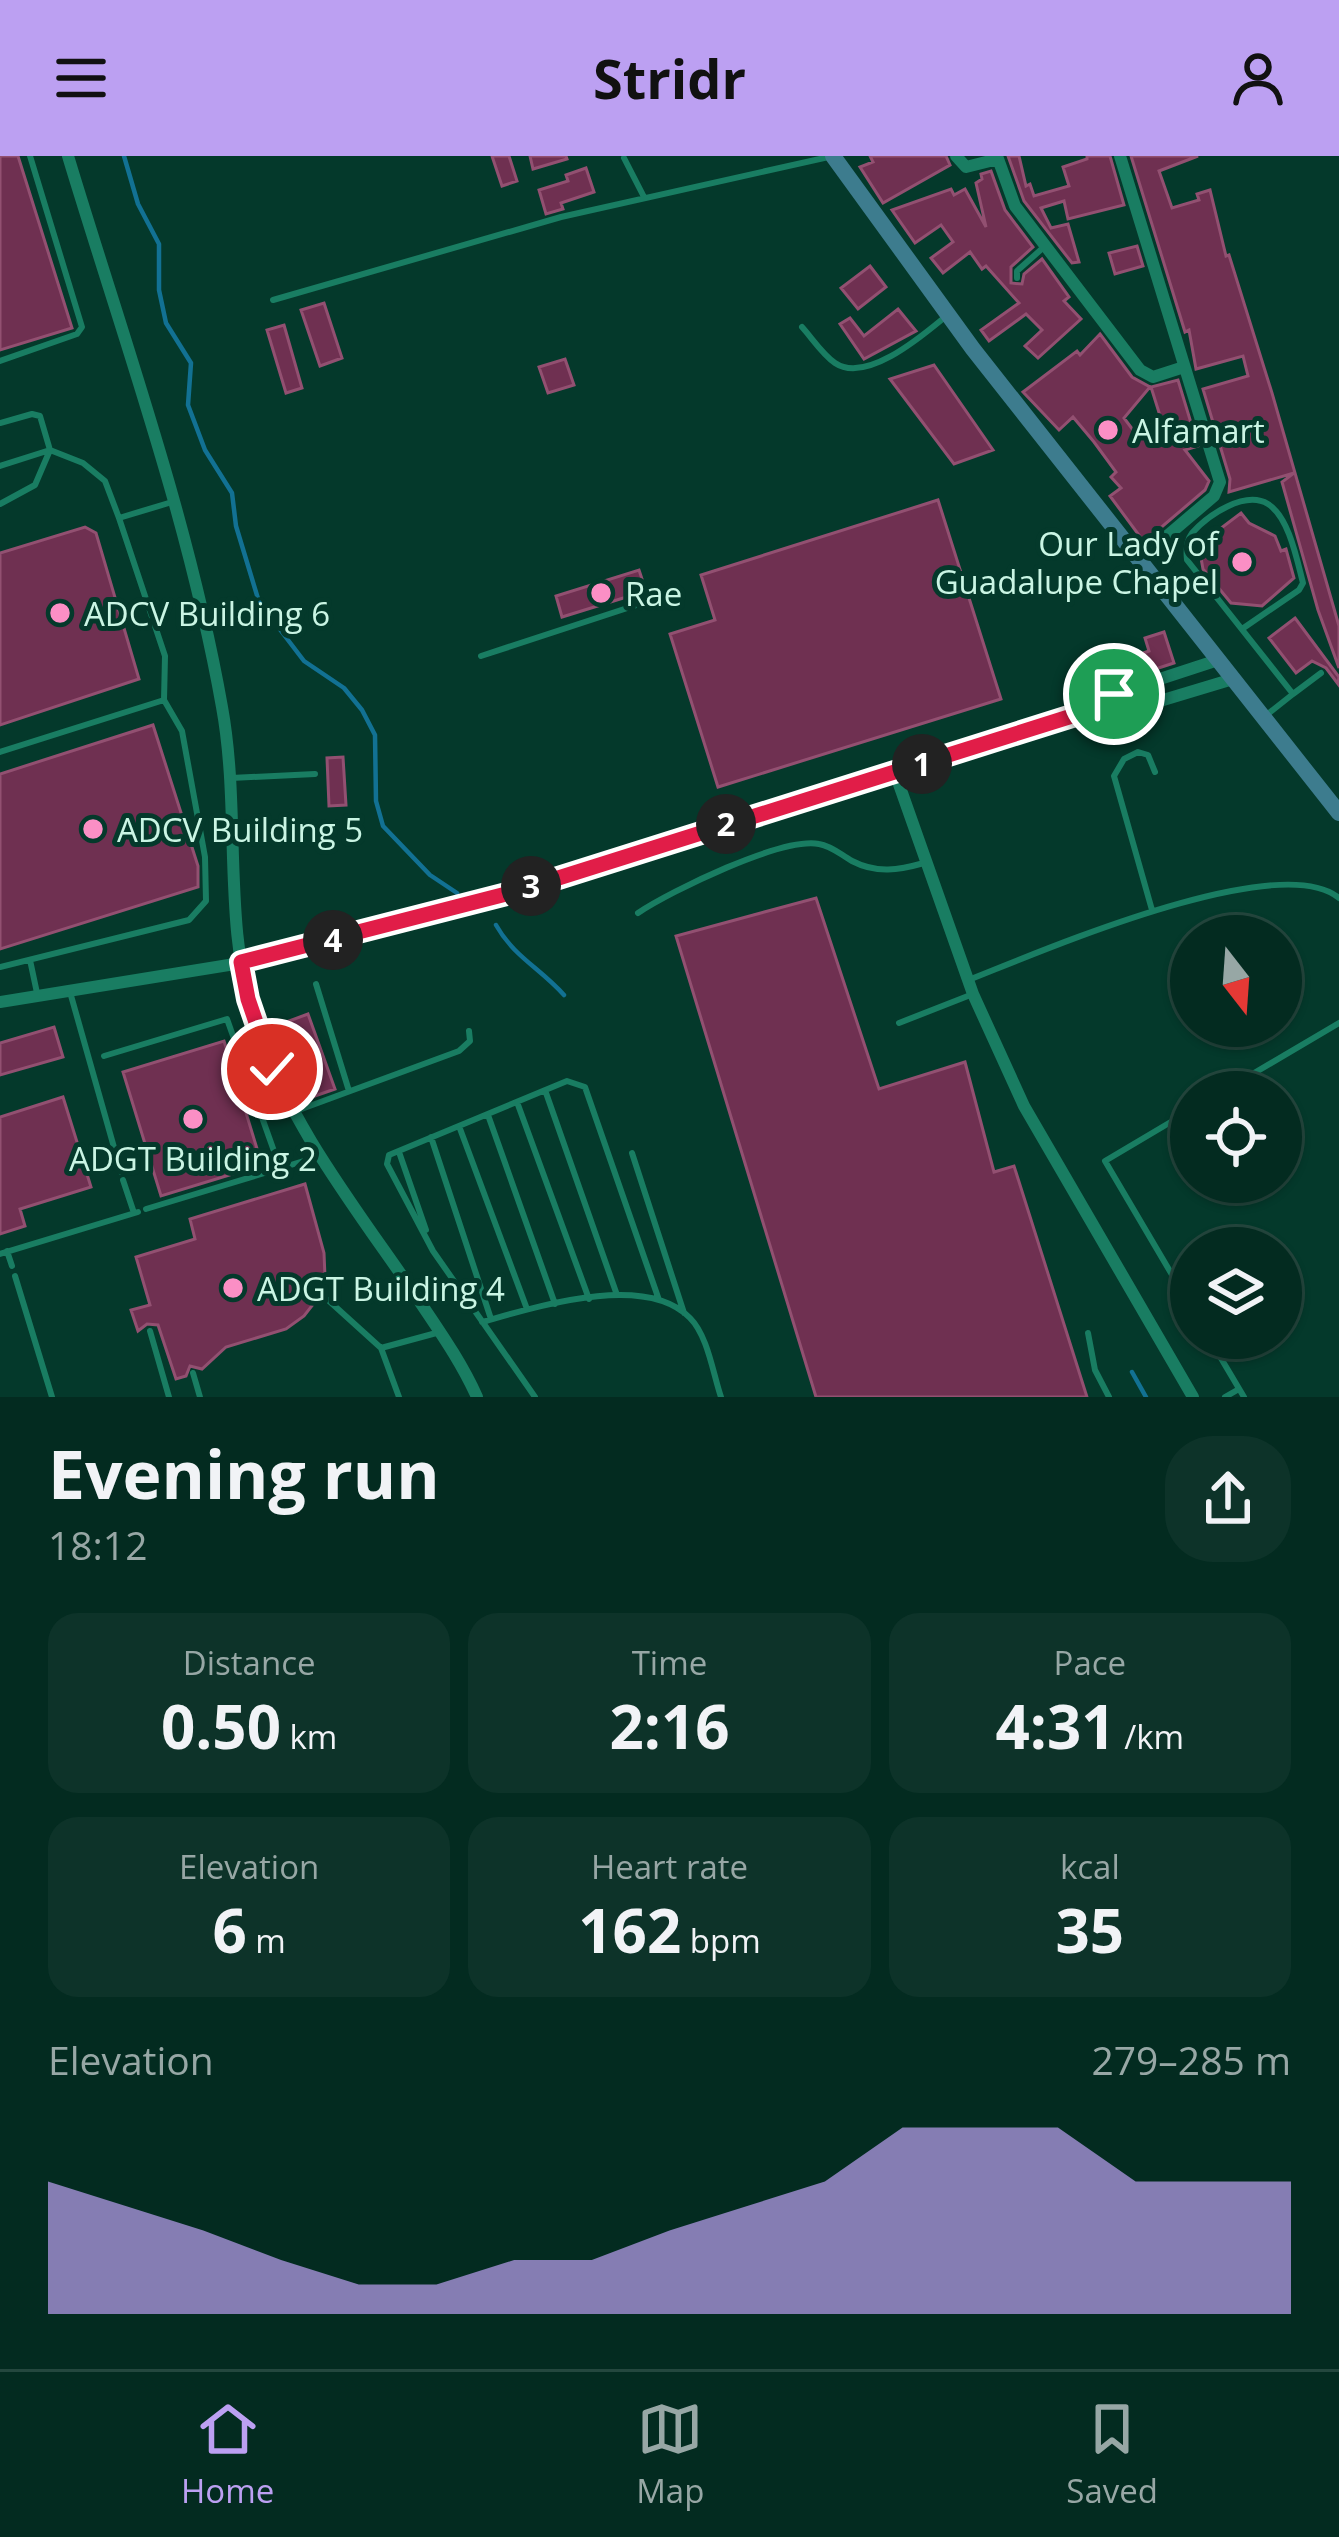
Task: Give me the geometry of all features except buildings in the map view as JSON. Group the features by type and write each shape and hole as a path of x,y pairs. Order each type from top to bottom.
{"main road":[{"path":"833,156 948,315 1339,813"}],"street":[{"path":"68,156 208,634 231,778 241,962 264,1047 320,1156 440,1332 475,1397"},
{"path":"956,156 966,167 998,158 1015,206 1140,370 1153,377 1184,367"},
{"path":"1120,156 1218,472 1219,489 1140,559"},
{"path":"0,1002 241,962 426,917 1072,716 1114,694 1218,660"},
{"path":"1072,716 1120,713 1234,679"},
{"path":"895,773 973,994 1024,1106 1193,1397"}],"lane":[{"path":"0,362 76,334 83,323 30,156"},
{"path":"273,300 560,217 833,156"},
{"path":"624,158 644,198"},
{"path":"1017,278 1017,271 1045,246"},
{"path":"802,327 833,362 859,368 888,358 948,315"},
{"path":"0,423 40,416 50,450 35,485 0,504"},
{"path":"0,466 50,450 101,475 165,656 164,700 182,731 205,857 206,902 189,920 0,967"},
{"path":"1242,628 1302,586 1280,516 1253,499 1229,506 1192,533 1186,560 1293,694"},
{"path":"119,518 172,502"},
{"path":"481,656 661,597"},
{"path":"1263,717 1321,673"},
{"path":"0,752 164,700"},
{"path":"1152,910 1114,776 1124,759 1138,752 1148,755 1155,772"},
{"path":"231,778 315,774"},
{"path":"638,913 707,876 804,843 832,848 874,869 897,870 926,862"},
{"path":"968,980 1152,910 1266,886 1304,884 1339,898"},
{"path":"30,960 38,993"},
{"path":"316,983 349,1091"},
{"path":"69,988 122,1176 139,1211"},
{"path":"899,1023 973,994"},
{"path":"104,1056 227,1019 280,1168"},
{"path":"1258,1071 1339,1023"},
{"path":"296,1111 459,1051 470,1041 469,1031"},
{"path":"535,1397 434,1251 386,1158 545,1090 573,1081 585,1087 659,1300"},
{"path":"545,1090 617,1295"},
{"path":"517,1102 590,1299"},
{"path":"488,1114 555,1304"},
{"path":"1170,1122 1105,1161 1170,1271"},
{"path":"459,1125 527,1309"},
{"path":"430,1138 486,1321"},
{"path":"398,1150 434,1251"},
{"path":"632,1153 684,1313"},
{"path":"12,1266 4,1252 320,1156"},
{"path":"15,1276 52,1397"},
{"path":"486,1321 527,1309 617,1295 659,1300 684,1313 698,1329 721,1397"},
{"path":"328,1300 381,1348 399,1397"},
{"path":"150,1331 169,1397"},
{"path":"381,1348 440,1332"},
{"path":"1088,1333 1095,1370 1109,1397"},
{"path":"1222,1359 1242,1393 1225,1397"},
{"path":"194,1373 200,1397"}],"waterway":[{"path":"124,156 138,204 159,244 159,290 166,323 191,363 188,405 205,450 232,493 236,526 259,602 304,661 344,688 362,710 375,735 376,801 383,826 430,875 457,893"},
{"path":"496,925 511,946 564,995"},
{"path":"1132,1372 1146,1397"}],"place":[{"name":"Alfamart","path":"1108,430"},
{"name":"Our Lady of Guadalupe Chapel","path":"1242,562"},
{"name":"Rae","path":"601,593"},
{"name":"ADCV Building 6","path":"60,613"},
{"name":"ADCV Building 5","path":"93,829"},
{"name":"ADGT Building 2","path":"193,1119"},
{"name":"ADGT Building 4","path":"233,1288"}],"route":[{"path":"272,1069 241,962 514,892 1072,716 1114,694"}]}
